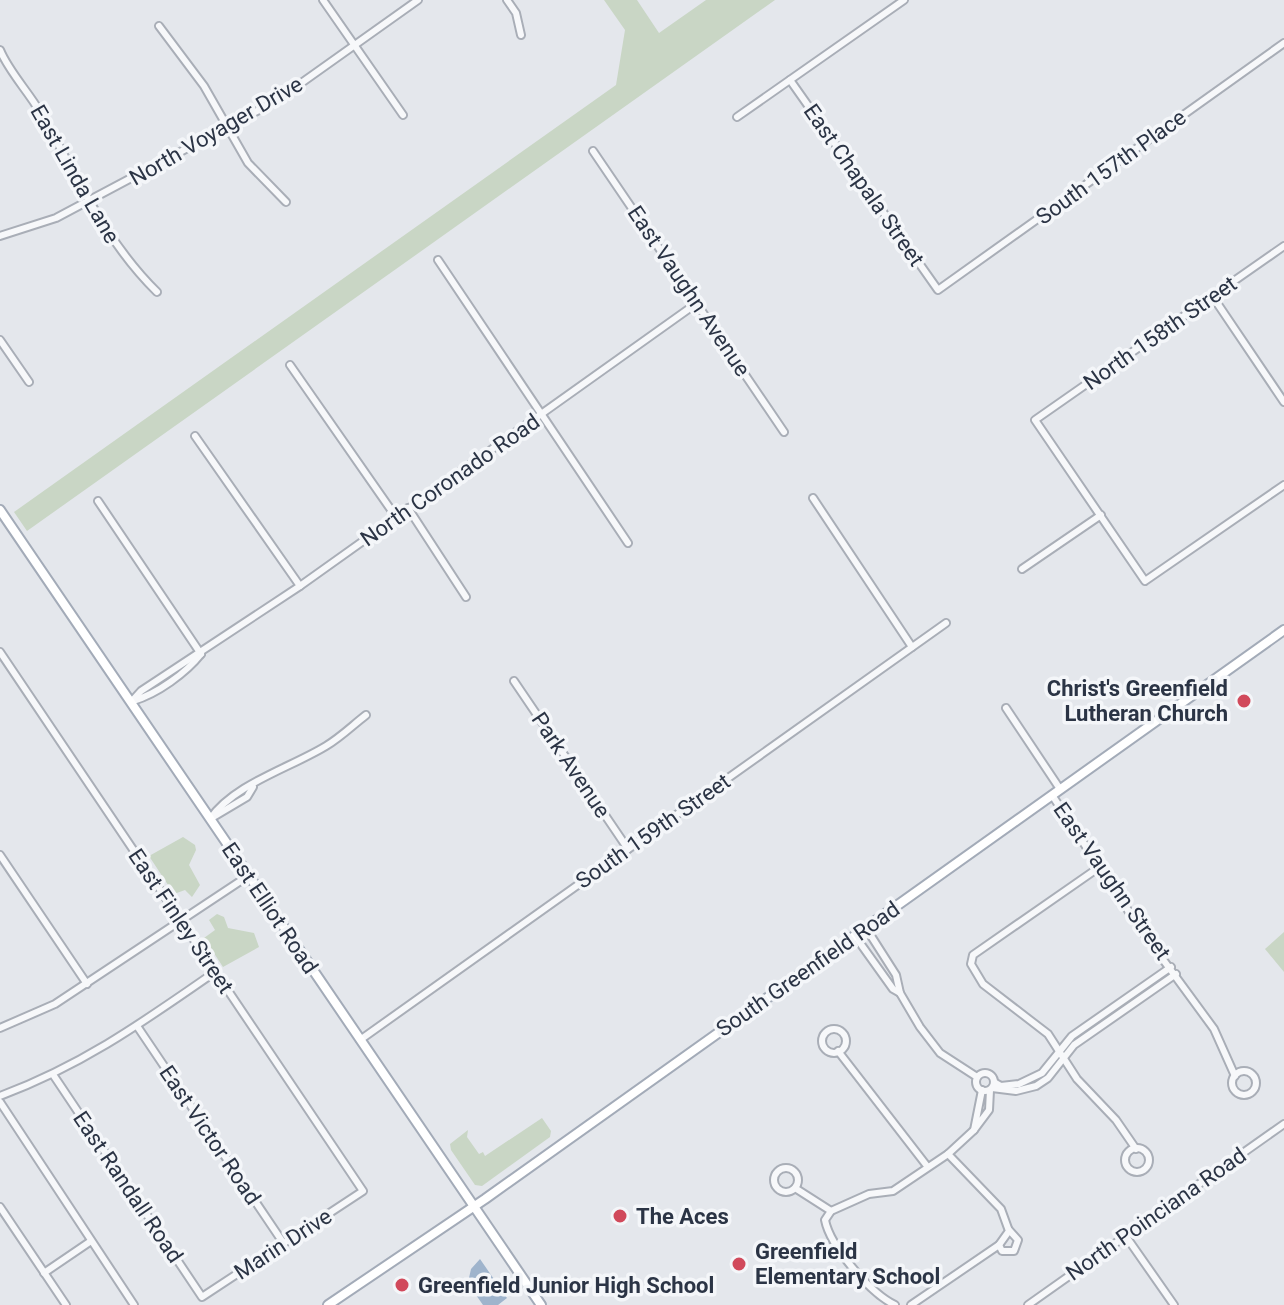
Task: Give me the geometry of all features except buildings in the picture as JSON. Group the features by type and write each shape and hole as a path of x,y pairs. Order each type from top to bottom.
{"main road":[{"name":"East Elliot Road","path":"0,510 541,1305"},
{"name":"South Greenfield Road","path":"328,1305 474,1206 1284,630"}],"street":[{"path":"323,0 403,115"},
{"name":"North Voyager Drive","path":"0,236 56,218 227,129 276,101 418,0"},
{"path":"507,0 516,13 521,35"},
{"path":"737,117 904,0"},
{"path":"159,26 204,86 248,163 286,202"},
{"name":"South 157th Place","path":"938,290 1284,43"},
{"name":"East Linda Lane","path":"0,50 38,109 116,248 157,292"},
{"name":"East Chapala Street","path":"790,80 938,290"},
{"name":"East Vaughn Avenue","path":"593,151 784,432"},
{"name":"North 158th Street","path":"1101,515 1035,420 1284,246"},
{"path":"438,260 628,543"},
{"path":"1213,297 1284,402"},
{"name":"North Coronado Road","path":"131,702 146,698 193,664 201,654 697,303"},
{"path":"0,340 29,382"},
{"path":"290,365 396,517"},
{"path":"195,436 300,586"},
{"path":"1022,569 1101,515 1145,581 1284,485"},
{"path":"813,498 912,647"},
{"path":"98,501 201,654"},
{"path":"408,508 466,597"},
{"name":"South 159th Street","path":"360,1040 946,623"},
{"name":"East Finley Street","path":"0,652 363,1191"},
{"name":"Park Avenue","path":"514,681 628,849"},
{"name":"East Vaughn Street","path":"1006,708 1137,924 1214,1029 1235,1076"},
{"path":"210,819 218,807 282,767 323,748 366,715"},
{"path":"0,855 87,984"},
{"path":"1101,866 973,955 971,964 990,990 1048,1034 1061,1049 1077,1079 1116,1120 1136,1149"},
{"path":"0,1028 55,1004 248,876"},
{"path":"866,928 896,975 900,993"},
{"path":"855,936 900,993 940,1053 977,1077 982,1090 981,1108 974,1130"},
{"path":"877,967 887,960"},
{"path":"992,1087 1016,1091 1036,1086 1074,1045 1171,967"},
{"path":"134,1305 0,1099 54,1076 137,1026 215,972"},
{"path":"982,1090 1030,1079 1042,1073 1072,1036 1176,974"},
{"name":"East Victor Road","path":"137,1026 284,1244"},
{"path":"838,1051 927,1166"},
{"path":"1246,1071 1253,1074 1254,1090 1248,1095 1237,1093 1233,1087 1235,1076 1246,1071"},
{"path":"891,1304 854,1271 827,1229 825,1220 831,1211 869,1194 893,1191 948,1154 974,1130 989,1110 992,1087 988,1073 977,1077"},
{"name":"East Randall Road","path":"54,1076 202,1297"},
{"name":"North Poinciana Road","path":"1028,1305 1284,1124"},
{"path":"1277,1129 1284,1139"},
{"path":"948,1154 1001,1209 1009,1230 1018,1240 1014,1251 1002,1251 999,1245"},
{"path":"784,1167 793,1169 798,1176 795,1188 789,1192 777,1189 773,1179 777,1171 784,1167"},
{"path":"795,1188 831,1211"},
{"name":"Marin Drive","path":"202,1297 363,1191"},
{"path":"0,1207 66,1305"},
{"path":"914,1305 999,1245 1009,1230"},
{"path":"1125,1235 1174,1305"},
{"path":"44,1273 91,1241"}],"green space":[{"path":"604,0 637,0 659,33 706,0 775,0 27,531 14,512 616,85 625,30"},
{"path":"183,837 195,845 196,850 189,865 200,885 192,897 185,890 174,894 149,856"},
{"path":"217,914 224,917 228,928 254,933 259,947 223,967 204,938 215,930 209,920"},
{"path":"1284,932 1284,972 1265,949"},
{"path":"542,1118 551,1131 550,1137 482,1186 475,1185 451,1150 450,1144 468,1130 467,1137 479,1154 483,1152 485,1156"}],"water":[{"path":"480,1259 507,1298 498,1305 483,1305 476,1295 491,1284 489,1281 475,1290 469,1278 471,1269"}],"place":[{"name":"Christ's Greenfield Lutheran Church","path":"1244,701"},
{"name":"The Aces","path":"620,1216"},
{"name":"Greenfield Elementary School","path":"739,1264"},
{"name":"Greenfield Junior High School","path":"402,1285"}]}
